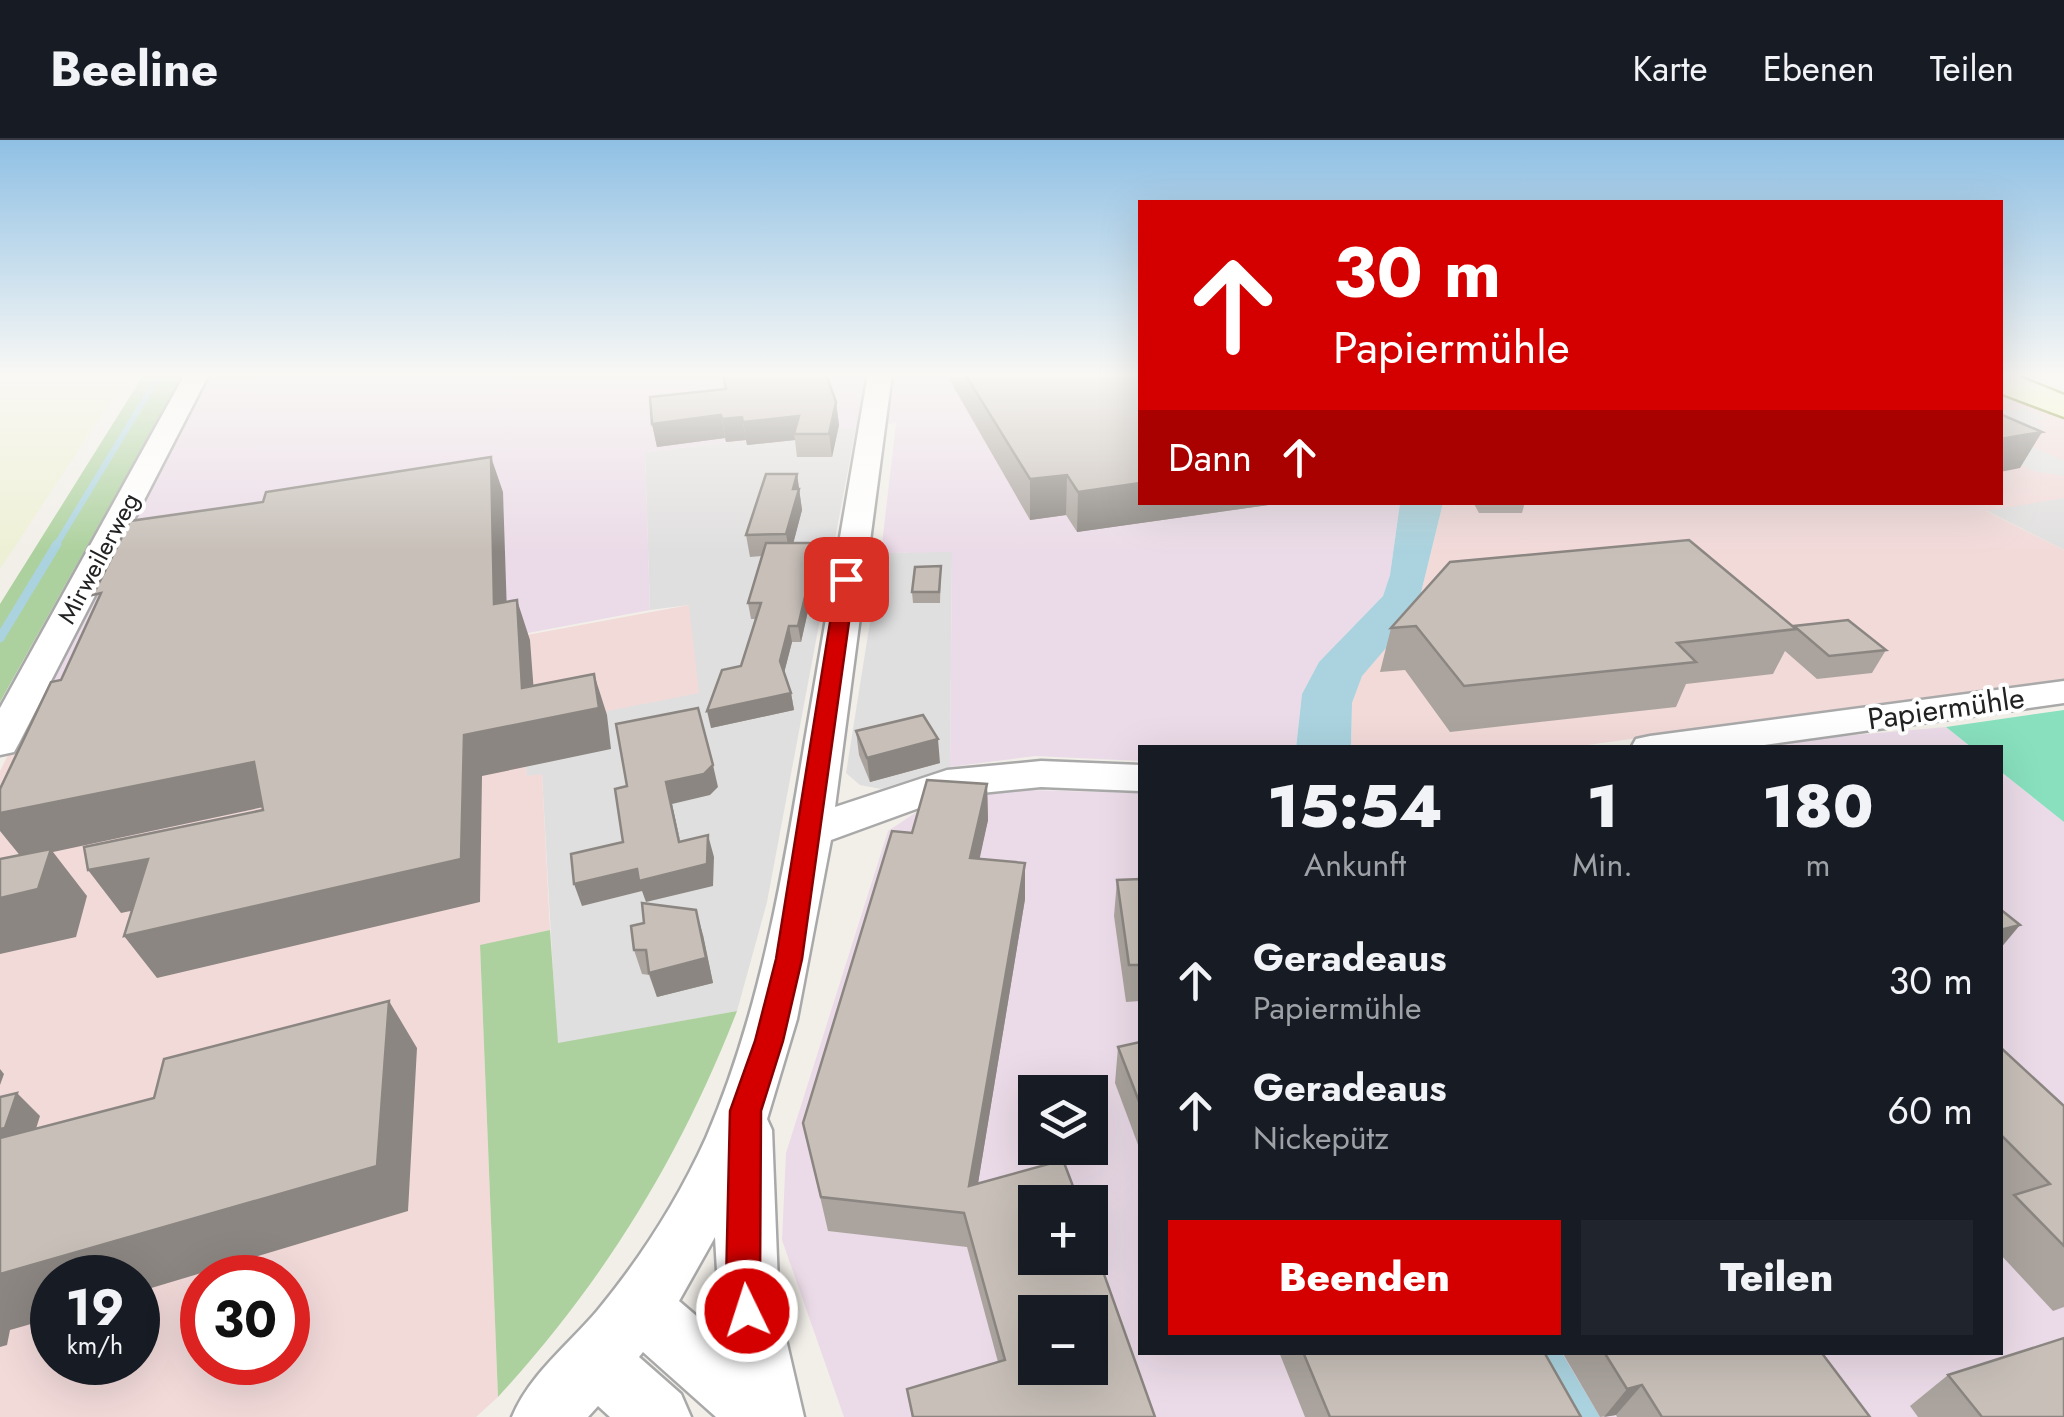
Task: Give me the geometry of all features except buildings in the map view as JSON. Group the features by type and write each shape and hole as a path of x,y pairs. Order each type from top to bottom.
{"street":[{"name":"Mirweilerweg","path":"0,744 165,434"},
{"path":"545,1417 639,1307 689,1227 746,1111 769,1041 789,959 871,434"},
{"name":"Papiermühle","path":"1672,745 2064,692"},
{"path":"811,831 947,783 1041,774 1138,778"},
{"path":"746,1111 743,1284 755,1365 771,1417"},
{"path":"639,1307 737,1392 756,1417"},
{"path":"595,1360 658,1417"}],"shaded area":[{"path":"177,434 804,434 645,452 650,610 21,729"},
{"path":"800,434 855,434 767,902 737,1011 557,1044 542,775 527,777 521,727 689,605 650,610 645,452"},
{"path":"895,434 1138,434 1138,505 1400,505 1390,575 1383,596 1319,662 1302,694 1296,745 1138,745 1138,761 1035,756 950,767 952,552 881,553"},
{"path":"2003,434 2064,434 2064,498 1986,511 2064,550 2064,679 1587,745 1351,745 1352,703 1362,675 1416,613 1443,505 2003,505"},
{"path":"2003,434 2016,434 2008,435 2064,461 2064,476 2033,471 2003,456"},
{"path":"2064,498 2064,550 1985,510"},
{"path":"952,551 950,767 881,789 860,785 846,773 881,553"},
{"path":"689,605 699,693 521,728 527,776 542,774 550,930 480,946 498,1397 476,1417 0,1417 0,771 21,729"},
{"path":"1946,727 1968,745 1757,745"},
{"path":"2003,773 2064,822 2064,1417 844,1417 782,1240 786,1153 888,831 924,807 991,789 1138,793 1138,1355 2003,1355"}],"green space":[{"path":"0,434 90,434 0,569"},
{"path":"107,434 150,434 0,702 0,604"},
{"path":"2064,710 2064,822 2003,773 2003,745 1968,745 1946,727"},
{"path":"550,930 558,1043 737,1011 691,1116 636,1216 572,1309 498,1397 480,945"}],"water":[{"path":"1400,505 1443,505 1416,613 1362,676 1352,703 1351,745 1296,745 1302,694 1319,662 1383,596 1390,575"},
{"path":"1507,1355 1563,1355 1600,1417 1541,1417"}],"waterway":[{"path":"55,547 124,434"},
{"path":"0,638 57,544"}],"route":[{"path":"747,1311 743,1284 746,1111 769,1041 789,959 846,579"}]}
